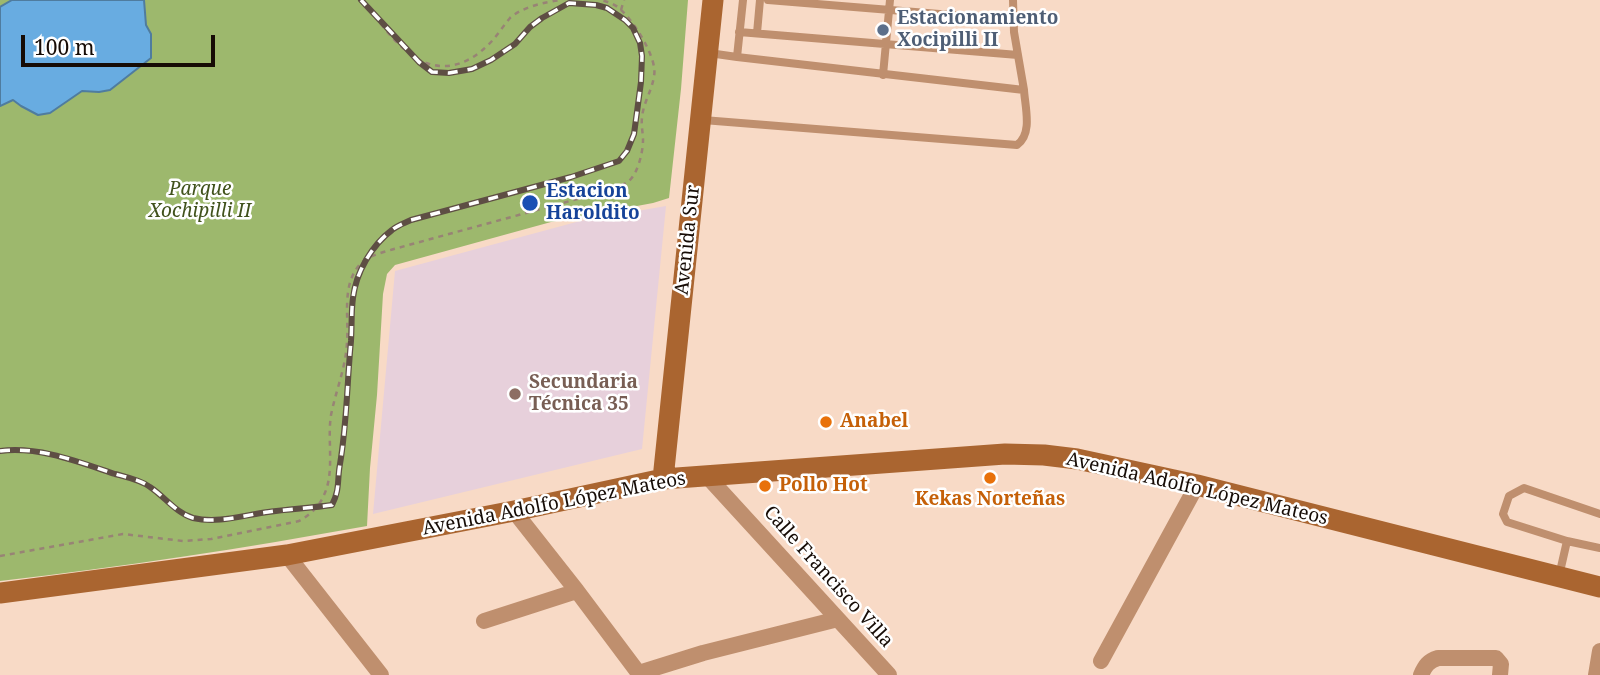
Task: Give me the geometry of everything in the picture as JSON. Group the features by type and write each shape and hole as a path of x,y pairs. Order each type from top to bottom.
{"street":[{"name":"Avenida Sur","path":"663,479 713,0"},
{"name":"Avenida Adolfo López Mateos","path":"0,593 287,555 663,479 1005,454 1077,459 1197,485 1600,587"},
{"name":"Calle Francisco Villa","path":"707,476 889,675"},
{"path":"1101,661 1197,485"},
{"path":"514,511 639,674 703,653 838,619"},
{"path":"287,555 381,675"},
{"path":"484,621 577,591"},
{"path":"1595,675 1600,650"},
{"path":"1421,675 1428,663 1438,658 1496,659 1500,671"}],"lane":[{"path":"737,57 743,0"},
{"path":"757,33 760,0"},
{"path":"768,0 1013,20"},
{"path":"883,75 890,0"},
{"path":"701,119 1017,145 1023,142 1027,131 1024,90 1013,20 1013,0"},
{"path":"739,32 1018,55"},
{"path":"708,53 1024,90"},
{"path":"1600,514 1524,488 1509,496 1503,514 1507,522 1567,541 1600,548"},
{"path":"1559,576 1567,541"}],"path":[{"path":"362,0 403,49 422,62 443,66 463,64 476,56 511,18 521,11 561,0"},
{"path":"0,556 123,534 183,541 211,539 299,521 310,515 318,506 328,485 331,418 344,363 346,316 350,285 356,269 365,260 394,249 614,189 630,180 639,163 643,144 641,120 655,70 635,26 621,10 610,2 601,0"},
{"path":"621,10 624,0"}],"shaded area":[{"name":"Secundaria Técnica 35","path":"666,206 642,449 373,514 395,271 580,221"}],"green space":[{"name":"Parque Xochipilli II","path":"0,0 688,0 669,198 551,222 395,265 387,274 383,294 367,526 92,570 0,581"}],"water":[{"path":"12,0 144,0 146,25 151,34 151,58 110,90 82,91 50,113 38,115 13,100 0,106 0,7"}],"railway":[{"path":"0,451 44,453 142,482 181,512 202,520 221,520 332,505 337,490 344,433 353,298 361,269 378,243 394,228 411,220 571,177 619,161 627,151 634,134 642,56 633,28 607,8 569,3 542,18 515,44 491,60 472,69 449,73 432,72 419,62 361,0"}],"place":[{"name":"Estacionamiento Xocipilli II","path":"883,30"},
{"name":"Estacion Haroldito","path":"530,203"},
{"name":"Secundaria Técnica 35","path":"515,394"},
{"name":"Anabel","path":"826,422"},
{"name":"Kekas Norteñas","path":"990,478"},
{"name":"Pollo Hot","path":"765,486"}]}
